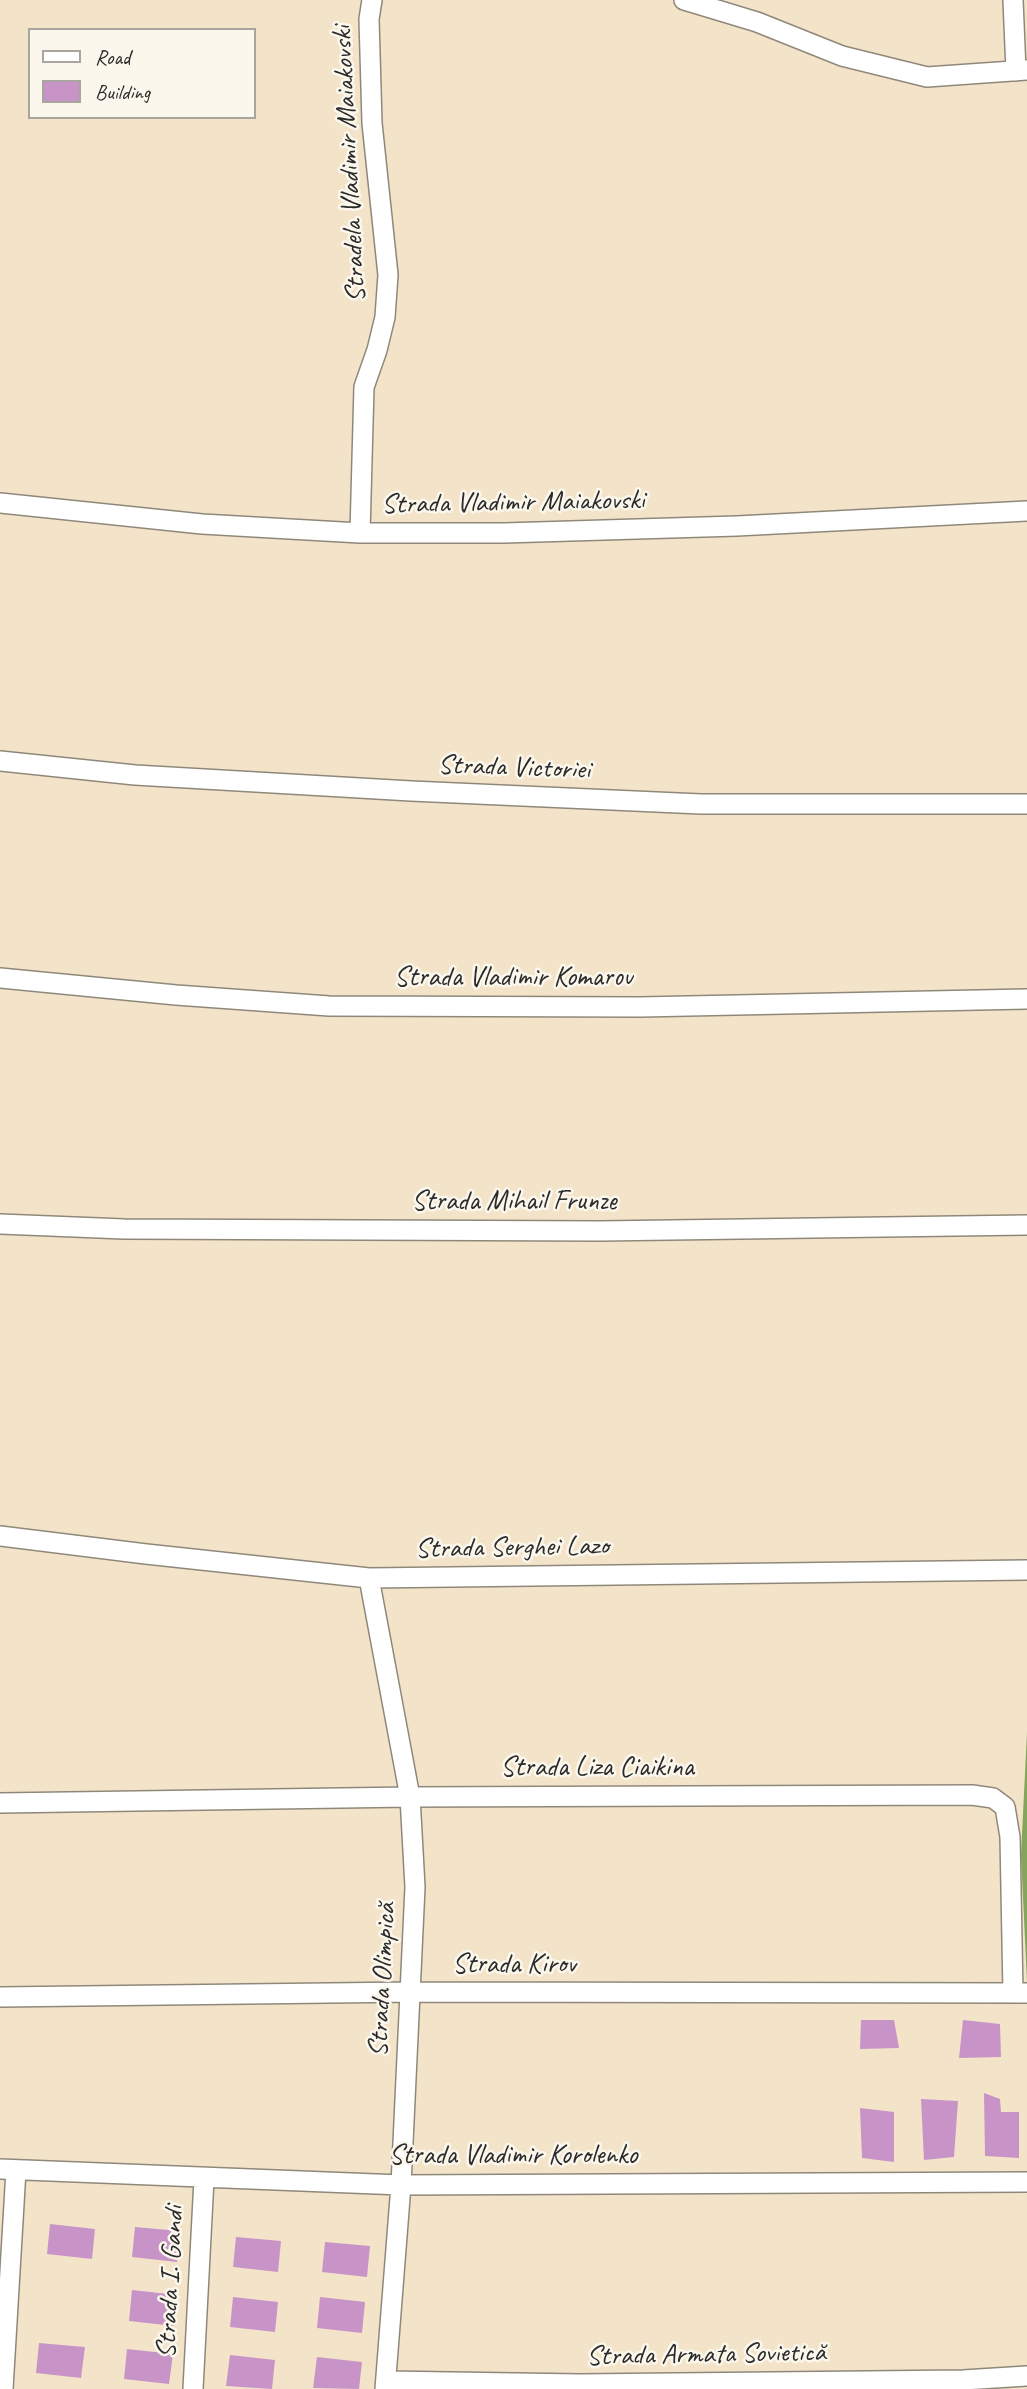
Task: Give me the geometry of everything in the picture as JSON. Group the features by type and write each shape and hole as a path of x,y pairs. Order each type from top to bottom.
{"street":[{"name":"Stradela Vladimir Maiakovski","path":"360,533 364,387 386,317 388,275 372,123 369,19 372,0"},
{"path":"684,0 757,22 842,56 927,77 1022,71 1013,0"},
{"name":"Strada Vladimir Maiakovski","path":"0,503 202,524 360,533 518,533 737,526 1027,511"},
{"name":"Strada Victoriei","path":"0,761 148,776 397,791 674,803 1027,804"},
{"name":"Strada Vladimir Komarov","path":"0,978 329,1006 640,1007 1027,999"},
{"name":"Strada Mihail Frunze","path":"0,1224 124,1229 586,1231 1027,1225"},
{"name":"Strada Serghei Lazo","path":"0,1536 369,1578 1027,1570"},
{"name":"Strada Olimpică","path":"369,1578 410,1797 415,1886 401,2185 385,2385"},
{"name":"Strada Liza Ciaikina","path":"0,1803 410,1797 972,1795 993,1798 1005,1807 1010,1837 1020,1993"},
{"name":"Strada Kirov","path":"0,1997 411,1992 1020,1993"},
{"path":"3,2389 8,2170"},
{"name":"Strada Vladimir Korolenko","path":"8,2170 401,2185 1027,2182"},
{"name":"Strada I. Gandi","path":"193,2389 204,2179"},
{"name":"Strada Armata Sovietică","path":"385,2385 580,2387 963,2384 1027,2376"}],"green space":[{"path":"1027,1732 1027,1982 1021,1855"}],"building":[{"path":"861,2020 894,2020 899,2048 860,2049"},
{"path":"963,2020 1000,2024 1001,2057 959,2058"},
{"path":"984,2093 1000,2099 1001,2112 1019,2112 1019,2158 985,2156"},
{"path":"921,2099 958,2101 954,2157 924,2160"},
{"path":"860,2108 894,2112 894,2162 862,2158"},
{"path":"50,2224 95,2229 92,2259 47,2254"},
{"path":"135,2227 180,2231 177,2262 132,2257"},
{"path":"236,2237 281,2241 278,2272 233,2267"},
{"path":"325,2242 370,2246 367,2277 322,2272"},
{"path":"132,2290 177,2295 174,2326 129,2321"},
{"path":"233,2297 278,2302 275,2332 230,2327"},
{"path":"320,2297 365,2302 362,2333 317,2328"},
{"path":"39,2343 85,2347 81,2378 36,2373"},
{"path":"127,2349 173,2354 169,2384 124,2379"},
{"path":"230,2355 275,2360 272,2389 226,2386"},
{"path":"317,2357 362,2362 359,2389 313,2388"}]}
